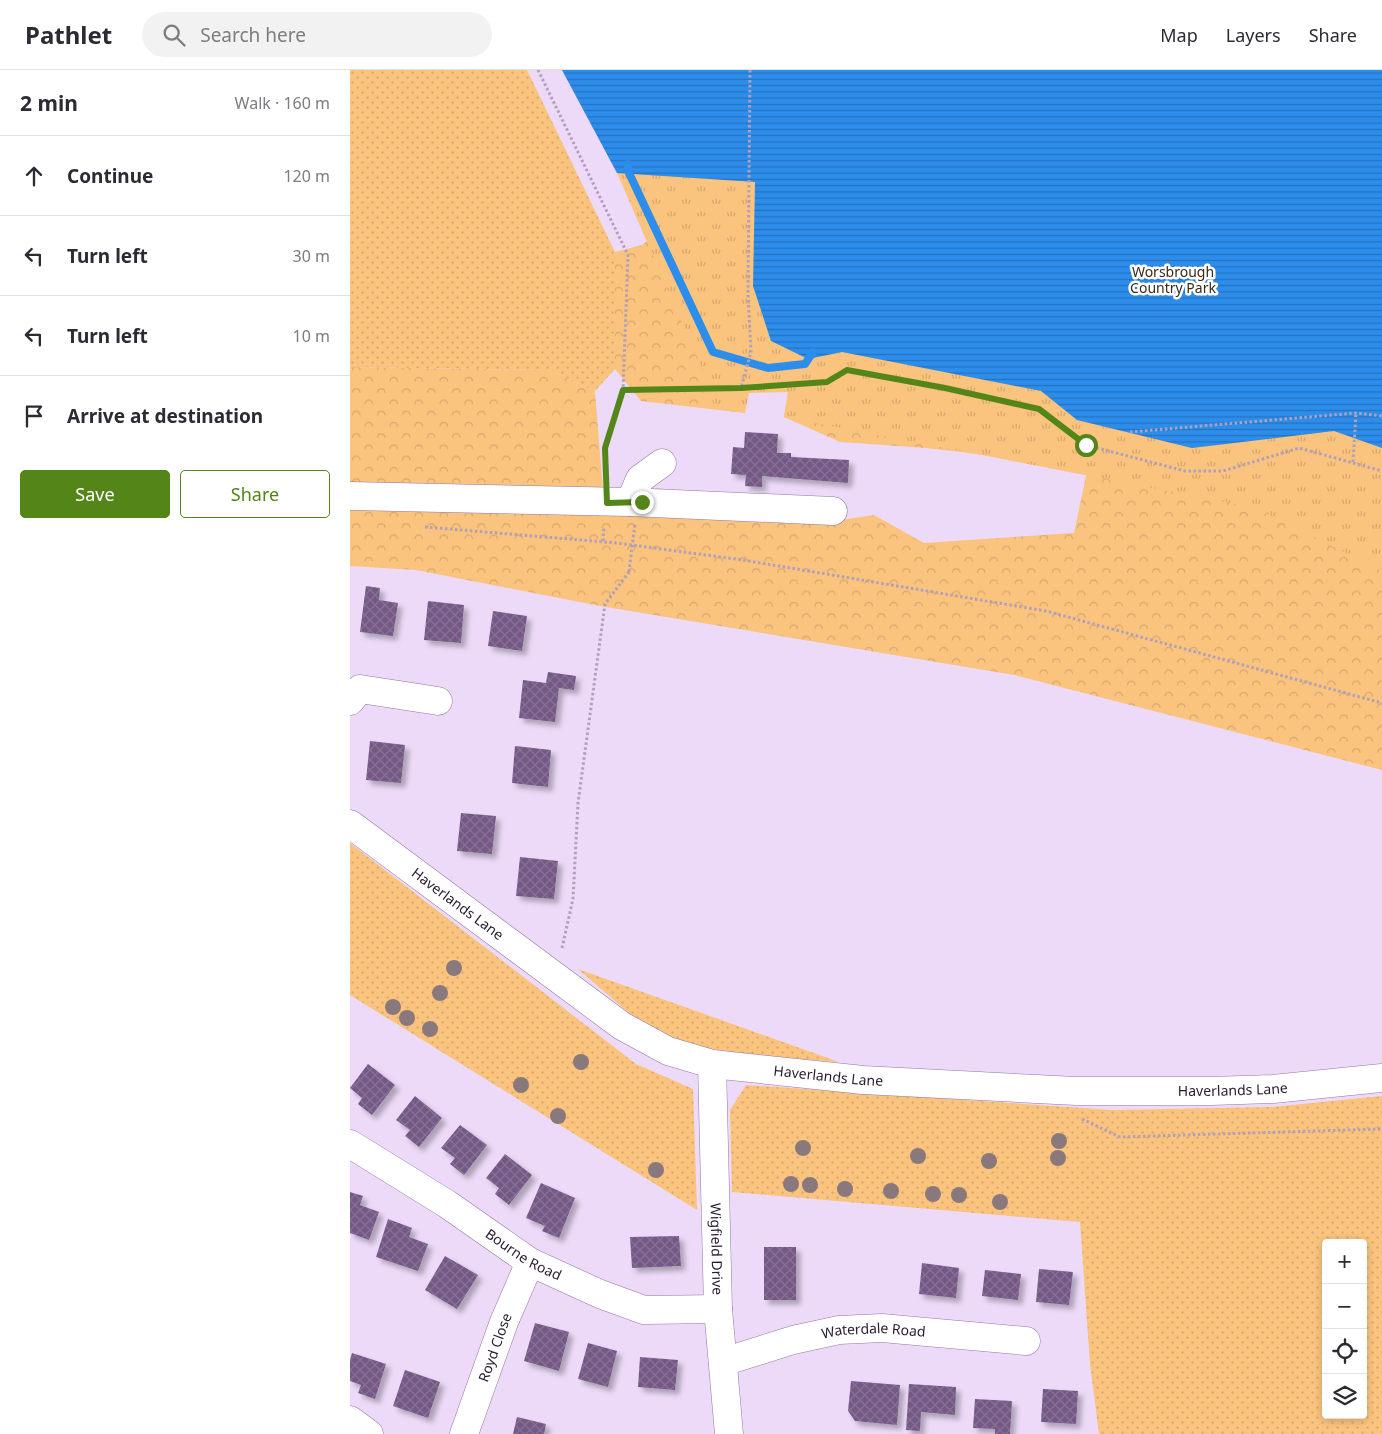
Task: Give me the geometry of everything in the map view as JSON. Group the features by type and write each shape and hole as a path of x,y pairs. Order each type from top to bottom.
{"street":[{"path":"624,509 640,479 662,463"},
{"path":"350,496 624,509 833,511"},
{"path":"350,701 360,689 438,701"},
{"name":"Haverlands Lane","path":"350,824 622,1026 668,1051 712,1064 863,1080 1076,1090 1273,1089 1382,1078"},
{"name":"Wigfield Drive","path":"712,1064 718,1309 729,1434"},
{"name":"Bourne Road","path":"350,1144 447,1204 530,1262 600,1294 644,1310 718,1309"},
{"name":"Royd Close","path":"464,1434 504,1322 530,1262"},
{"name":"Waterdale Road","path":"723,1362 793,1340 838,1330 882,1328 1026,1341"},
{"path":"350,1420 369,1434"}],"path":[{"path":"538,70 628,255 623,390 605,448 624,509 629,572 605,604 578,803 573,900 563,945"},
{"path":"741,388 751,352 748,294 750,70"},
{"path":"623,390 741,388 827,382 847,370 945,388 1039,409 1086,445 1185,471 1223,471 1299,448 1382,471"},
{"path":"1353,462 1356,413"},
{"path":"1130,432 1356,413 1382,416"},
{"path":"603,541 624,509"},
{"path":"418,526 603,541 743,560 1046,611 1382,703"},
{"path":"1076,1090 1079,1118 1120,1137 1382,1129"}],"green space":[{"path":"350,70 527,70 615,252 615,369 595,391 549,370 350,367"},
{"name":"Worsbrough Country Park","path":"562,70 1382,70 1382,571 1256,508 784,417 788,392 749,393 745,413 715,409 705,375 617,173"},
{"path":"682,214 730,386 745,413 641,401 615,369 615,252 642,245"},
{"path":"350,367 549,370 595,391 603,491 638,515 657,488 775,504 821,523 874,515 924,543 1074,533 1088,467 926,448 840,442 784,417 788,392 1382,448 1382,770 1014,675 600,606 416,570 350,566"},
{"path":"350,843 636,1064 693,1089 697,1210 350,995"},
{"path":"578,969 839,1062 748,1055 678,1043 636,1019"},
{"path":"746,1085 1112,1110 1272,1107 1382,1096 1382,1434 1099,1434 1090,1364 1080,1222 732,1192 730,1110"}],"water":[{"name":"Worsbrough Country Park","path":"562,70 1382,70 1382,448 1334,431 1192,448 1077,420 1041,391 842,352 808,359 771,341 753,286 755,182 617,173"}],"building":[{"path":"745,432 778,434 777,453 791,453 791,457 849,460 848,483 762,476 762,487 745,486 746,475 731,474 733,447 744,448"},
{"path":"366,586 380,588 379,600 398,603 393,636 360,632"},
{"path":"428,601 464,605 461,643 424,640"},
{"path":"493,611 527,616 522,651 488,646"},
{"path":"548,672 576,676 574,690 559,688 555,722 519,718 523,680 546,683"},
{"path":"370,741 405,745 401,783 366,780"},
{"path":"515,746 551,750 548,787 512,783"},
{"path":"461,813 496,816 492,854 457,851"},
{"path":"520,857 558,861 554,899 516,896"},
{"path":"368,1064 395,1085 372,1115 358,1104 362,1098 350,1088"},
{"path":"415,1096 442,1118 419,1147 405,1136 410,1130 396,1120"},
{"path":"460,1125 487,1145 464,1175 450,1164 455,1158 441,1148"},
{"path":"505,1154 532,1175 509,1205 495,1194 499,1188 486,1178"},
{"path":"541,1183 575,1198 559,1238 542,1231 545,1226 526,1218"},
{"path":"350,1192 363,1196 360,1205 379,1212 369,1240 350,1233"},
{"path":"388,1219 412,1228 409,1237 428,1244 418,1271 376,1257"},
{"path":"679,1236 681,1266 632,1268 630,1237"},
{"path":"764,1247 796,1247 796,1300 764,1300"},
{"path":"445,1256 478,1275 457,1309 425,1290"},
{"path":"922,1263 959,1268 956,1298 919,1294"},
{"path":"1039,1269 1073,1272 1069,1305 1036,1302"},
{"path":"985,1270 1021,1274 1018,1300 982,1296"},
{"path":"535,1323 569,1332 559,1371 524,1361"},
{"path":"588,1343 617,1351 608,1387 578,1379"},
{"path":"352,1353 386,1364 375,1399 358,1393 361,1385 350,1381"},
{"path":"640,1357 678,1360 675,1390 638,1387"},
{"path":"405,1370 440,1382 428,1418 393,1406"},
{"path":"851,1381 900,1385 897,1425 855,1421 848,1411"},
{"path":"909,1384 956,1387 955,1415 921,1412 920,1431 906,1430"},
{"path":"1043,1389 1078,1391 1076,1424 1041,1422"},
{"path":"975,1399 1012,1401 1010,1434 995,1434 995,1429 973,1428"},
{"path":"517,1417 546,1424 544,1434 513,1434"}],"waterway":[{"path":"628,164 629,173 713,352 768,368 805,364 813,352"}],"route":[{"path":"642,502 607,503 605,448 623,390 741,388 827,382 847,370 945,388 1039,409 1086,445"}]}
